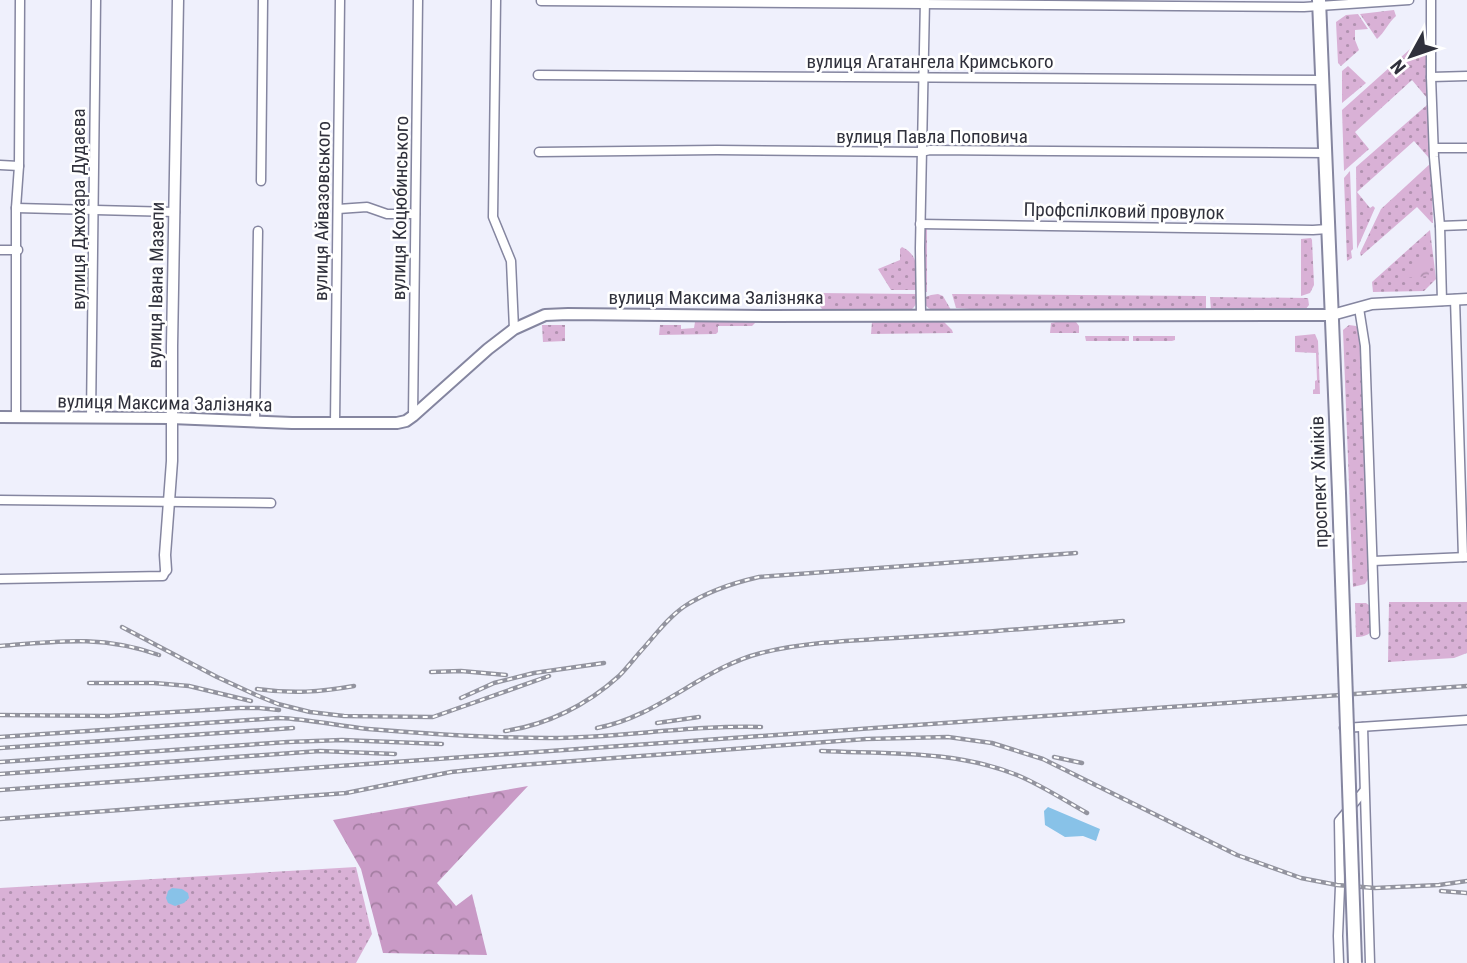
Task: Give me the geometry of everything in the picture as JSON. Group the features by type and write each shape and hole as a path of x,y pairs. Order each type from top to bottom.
{"main road":[{"name":"проспект Хіміків","path":"1320,4 1355,963"},
{"name":"вулиця Максима Залізняка","path":"0,417 397,424 414,416 514,329 545,315 1332,315"}],"street":[{"path":"16,417 20,0"},
{"name":"вулиця Джохара Дудаєва","path":"91,418 96,0"},
{"name":"вулиця Івана Мазепи","path":"166,570 172,461 177,0"},
{"path":"261,181 263,0"},
{"name":"вулиця Айвазовського","path":"335,423 340,0"},
{"name":"вулиця Коцюбинського","path":"414,416 418,0"},
{"path":"496,0 493,216 511,261 514,329"},
{"path":"541,1 1320,4 1409,0"},
{"path":"1431,0 1430,77 1442,301"},
{"path":"921,314 920,224 925,1"},
{"name":"вулиця Агатангела Кримського","path":"538,75 1323,80"},
{"path":"1430,77 1467,75"},
{"path":"1434,148 1467,148"},
{"name":"вулиця Павла Поповича","path":"539,152 930,150 1326,153"},
{"path":"0,165 19,166"},
{"path":"338,209 367,207 387,214 415,214"},
{"path":"16,208 175,212"},
{"name":"Профспілковий провулок","path":"920,224 1328,229"},
{"path":"1440,226 1467,225"},
{"path":"256,422 258,231"},
{"path":"0,250 18,250"},
{"path":"1373,561 1465,556 1455,299"},
{"name":"вулиця Максима Залізняка","path":"1332,315 1372,304 1467,299"},
{"path":"1359,308 1365,346 1375,634"},
{"path":"0,500 271,503"},
{"path":"0,579 163,576 166,570"},
{"path":"1347,811 1344,728 1467,720"},
{"path":"1363,727 1370,963"},
{"path":"1345,754 1363,751"},
{"path":"1339,963 1339,821 1364,792"}],"green space":[{"path":"1394,10 1396,16 1377,39 1360,14"},
{"path":"1358,14 1368,29 1355,30 1359,50 1341,66 1338,63 1336,22 1346,15"},
{"path":"1428,33 1427,98 1412,80 1355,132 1369,149 1344,171 1342,110"},
{"path":"1348,66 1366,83 1342,103 1342,71"},
{"path":"1428,104 1432,156 1429,158 1414,141 1357,192 1370,208 1375,208 1357,249 1356,167"},
{"path":"1431,163 1433,223 1417,207 1361,256 1381,209"},
{"path":"1350,171 1353,249 1352,258 1347,261 1344,178"},
{"path":"927,227 927,292 923,292 923,228"},
{"path":"1430,230 1436,279 1424,291 1373,292 1372,282"},
{"path":"1311,238 1314,285 1310,293 1301,296 1301,239"},
{"path":"902,247 915,260 917,290 891,290 878,269 900,260"},
{"path":"1427,257 1429,276 1404,278"},
{"path":"816,293 917,294 917,298 912,309 822,309 817,302"},
{"path":"938,294 943,296 951,310 933,310 927,307 923,298"},
{"path":"952,294 1206,296 1206,310 984,310 956,308"},
{"path":"1210,297 1308,298 1309,305 1305,310 1211,310"},
{"path":"723,319 756,322 752,326 718,326 716,334 659,335 660,325 681,325 681,329 694,328 695,322"},
{"path":"876,319 942,320 953,333 871,334 872,322"},
{"path":"1066,320 1076,322 1079,333 1050,333 1051,323"},
{"path":"542,325 565,325 565,341 543,342"},
{"path":"1349,325 1356,326 1360,331 1370,576 1365,584 1353,587 1343,330"},
{"path":"1315,334 1318,341 1320,394 1313,394 1317,380 1316,353 1295,352 1295,336"},
{"path":"1085,336 1129,336 1129,341 1086,341"},
{"path":"1133,336 1175,336 1175,340 1133,341"},
{"path":"1389,602 1467,602 1467,653 1454,658 1388,662"},
{"path":"1355,603 1366,603 1370,606 1371,632 1356,637"},
{"path":"528,786 437,883 456,906 472,894 487,955 383,953 361,869 333,820"},
{"path":"356,867 372,934 356,963 0,963 0,888"}],"water":[{"path":"1048,807 1100,829 1096,841 1083,836 1065,837 1045,825 1044,811"},
{"path":"172,888 182,889 188,893 189,898 175,906 168,903 166,898"}],"railway":[{"path":"505,731 551,719 594,696 619,676 678,611 703,596 730,585 759,577 1076,553"},
{"path":"597,728 640,714 719,670 761,653 801,645 843,641 1123,621"},
{"path":"122,627 217,677 278,704 310,712 344,716 433,717 549,676"},
{"path":"0,646 61,641 99,642 159,655"},
{"path":"461,698 494,683 534,673 604,663"},
{"path":"431,672 461,671 506,675"},
{"path":"89,683 189,686 251,701"},
{"path":"257,689 306,692 354,686"},
{"path":"0,790 1467,686"},
{"path":"0,715 108,716 239,708 279,710"},
{"path":"657,723 699,717"},
{"path":"0,737 279,718 391,731 526,738 761,727"},
{"path":"0,748 293,728"},
{"path":"0,819 346,793 451,772 521,765 866,739 948,737 992,743 1043,759 1237,855 1301,878 1337,885 1375,888 1467,881"},
{"path":"0,762 288,742 342,740 442,744"},
{"path":"0,774 320,751 395,754"},
{"path":"821,751 920,755 969,761 1017,775 1087,813"},
{"path":"1054,757 1082,763"},
{"path":"1441,891 1467,893"}]}
